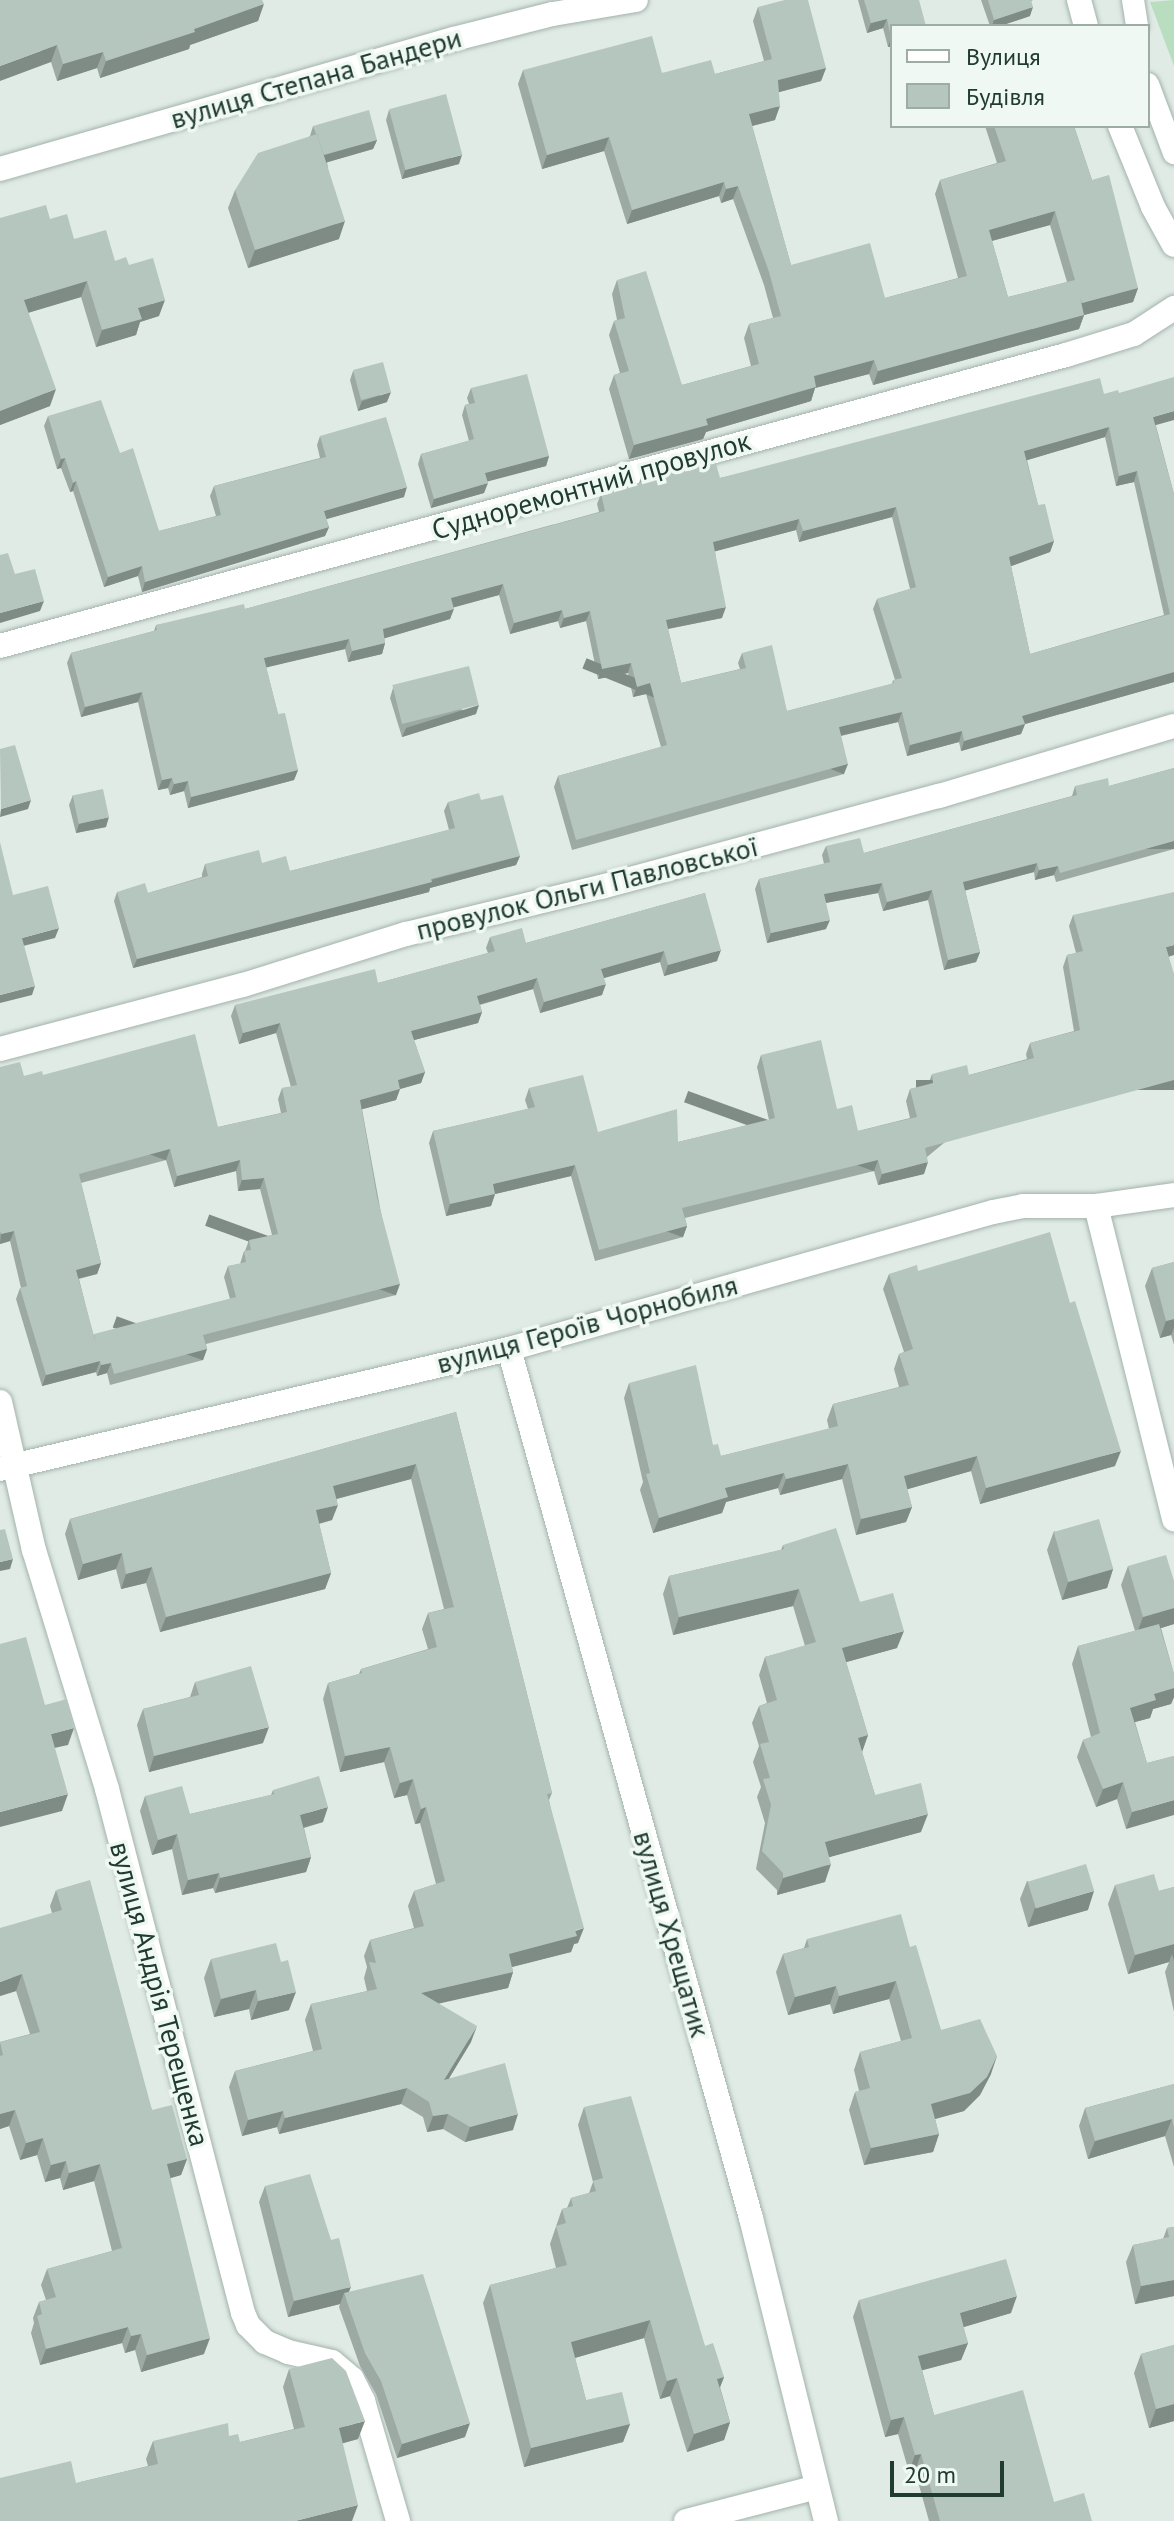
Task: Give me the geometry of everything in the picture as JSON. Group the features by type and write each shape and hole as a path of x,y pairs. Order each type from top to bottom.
{"street":[{"name":"вулиця Степана Бандери","path":"0,169 466,35 553,14 636,0"},
{"path":"1079,0 1085,24"},
{"path":"1121,128 1153,207 1174,245"},
{"name":"Судноремонтний провулок","path":"0,646 1066,355 1146,329 1174,308"},
{"name":"провулок Ольги Павловської","path":"0,1049 243,985 406,934 601,887 939,796 1174,726"},
{"name":"вулиця Героїв Чорнобиля","path":"6,1467 509,1349 993,1212 1023,1206 1096,1206 1174,1195"},
{"path":"1096,1206 1174,1519"},
{"name":"вулиця Хрещатик","path":"509,1349 751,2218 826,2521"},
{"name":"вулиця Андрія Терещенка","path":"0,1402 6,1467 107,1789 243,2313 255,2335 265,2342 332,2362 352,2379 363,2401 398,2521"},
{"path":"686,2521 817,2487"}],"lane":[{"path":"1133,0 1137,24"},
{"path":"1150,89 1174,153"}],"green space":[{"path":"1174,0 1174,66 1150,2"}],"building":[{"path":"0,0 262,0 264,4 194,29 195,32 106,61 103,52 63,64 57,45 0,66"},
{"path":"785,0 808,0 826,68 778,80 780,106 749,114 791,265 870,243 885,298 967,276 940,180 1006,161 995,128 1075,128 1092,180 1109,175 1138,288 1082,303 1080,297 1084,315 878,371 874,360 814,376 816,387 706,419 708,425 634,445 614,375 629,371 614,321 625,318 617,280 646,271 682,385 759,364 749,324 781,316 769,272 738,186 726,189 724,182 632,210 609,137 547,155 523,70 652,36 662,73 711,60 715,74 772,59 758,7","holes":["1055,211 1075,280 1008,297 989,230"]},
{"path":"864,0 919,0 925,24 890,24 890,33 887,19 871,23"},
{"path":"988,0 1031,0 1033,7 994,20"},
{"path":"446,94 462,155 405,170 389,109"},
{"path":"369,110 377,140 324,155 313,126"},
{"path":"317,134 345,221 255,250 235,190 258,153"},
{"path":"46,205 50,219 67,214 74,239 106,230 115,261 126,257 129,265 153,258 165,300 138,308 142,319 102,330 87,281 24,300 56,389 0,411 0,218"},
{"path":"383,362 391,392 361,400 353,370"},
{"path":"527,374 549,456 485,473 488,483 434,499 421,454 474,439 465,405 475,403 471,388"},
{"path":"1174,377 1174,411 1153,417 1174,494 1174,672 1022,716 1025,724 964,741 962,731 910,745 902,712 839,727 848,764 576,840 558,776 667,745 650,683 637,687 631,663 602,669 590,611 564,618 562,610 514,623 503,584 451,598 454,609 383,629 385,643 352,651 349,639 264,658 278,714 285,713 298,770 191,797 188,781 174,784 172,778 162,780 142,692 85,707 71,653 157,630 156,625 244,604 245,609 605,511 601,494 643,482 641,477 714,457 720,478 1100,378 1104,394 1118,390 1119,393","holes":["1109,427 1119,476 1137,471 1170,614 1030,654 1009,557 1054,541 1045,504 1038,505 1024,451","896,507 916,587 877,599 902,678 893,680 894,683 787,711 772,645 742,653 746,668 681,683 666,620 726,607 713,542 799,519 803,531"]},
{"path":"101,400 120,453 133,448 159,531 221,515 214,486 326,457 320,436 386,417 407,487 324,511 329,527 145,582 142,566 108,577 76,481 73,483 65,458 61,459 48,416"},
{"path":"8,553 15,574 35,569 44,601 0,613 0,555"},
{"path":"469,666 479,705 402,724 392,685"},
{"path":"15,745 31,800 1,809 0,749"},
{"path":"1174,768 1174,841 1060,873 1058,866 1039,870 1037,863 963,882 980,952 948,960 932,890 887,902 882,883 824,894 830,920 771,933 759,879 830,862 826,846 860,838 864,853 1077,795 1075,786 1108,778 1109,786"},
{"path":"103,789 109,817 79,824 73,795"},
{"path":"479,793 481,800 503,795 520,856 137,959 117,892 145,883 148,893 208,876 205,864 259,850 262,863 286,856 290,871 455,828 448,802"},
{"path":"0,842 13,895 48,886 59,928 22,938 35,986 0,995"},
{"path":"1174,892 1174,945 1166,947 1174,974 1174,1080 925,1148 928,1162 882,1174 878,1160 682,1208 687,1226 599,1250 575,1165 493,1184 495,1194 450,1204 433,1131 535,1107 529,1088 583,1075 598,1132 677,1109 678,1142 775,1118 761,1055 821,1040 837,1109 852,1105 858,1131 917,1117 910,1089 933,1083 932,1074 967,1065 969,1075 1034,1058 1030,1043 1080,1030 1067,955 1083,951 1073,915"},
{"path":"705,893 721,950 668,965 664,951 601,969 606,984 544,1002 537,978 477,996 482,1012 411,1031 425,1072 398,1080 400,1089 360,1100 377,1197 400,1284 203,1335 207,1349 114,1374 111,1363 101,1365 100,1361 46,1375 20,1288 27,1286 14,1231 1,1234 0,1231 0,1067 20,1062 24,1076 42,1071 43,1075 195,1034 218,1127 287,1112 282,1088 297,1085 280,1023 243,1033 235,1005 375,969 378,983 495,951 490,937 522,928 526,943","holes":["170,1149 177,1176 240,1160 242,1180 264,1178 278,1234 249,1240 251,1250 244,1251 246,1262 228,1266 236,1297 94,1334 96,1343 76,1270 101,1263 79,1174"]},
{"path":"1050,1232 1070,1303 1075,1301 1121,1451 986,1488 977,1456 904,1476 912,1507 861,1519 848,1464 786,1479 784,1473 725,1488 728,1497 659,1518 646,1474 650,1473 629,1383 696,1365 713,1445 718,1444 721,1456 838,1426 833,1404 909,1385 899,1354 913,1349 889,1274 917,1265 918,1271"},
{"path":"1174,1262 1174,1319 1166,1321 1152,1268"},
{"path":"456,1412 552,1793 547,1794 584,1928 575,1930 577,1936 509,1954 513,1972 421,1993 477,2026 444,2080 505,2063 518,2114 470,2127 448,2114 433,2116 429,2102 407,2088 285,2118 283,2111 248,2120 235,2071 322,2049 311,2004 377,1989 369,1962 376,1963 370,1940 424,1926 414,1891 445,1881 426,1807 421,1809 413,1779 400,1783 390,1747 345,1756 328,1683 362,1673 361,1669 437,1647 428,1613 454,1607 416,1464 333,1486 338,1505 316,1510 331,1573 166,1617 152,1567 126,1574 122,1553 83,1564 70,1519"},
{"path":"1099,1519 1113,1569 1068,1582 1054,1532"},
{"path":"836,1528 860,1602 893,1593 904,1631 842,1648 868,1735 858,1738 875,1795 921,1783 928,1814 825,1842 831,1864 783,1878 783,1873 762,1851 771,1805 763,1779 770,1778 760,1744 769,1742 759,1706 777,1700 765,1657 816,1642 799,1589 679,1617 669,1576 784,1549 783,1545"},
{"path":"5,1529 13,1559 0,1562 0,1530"},
{"path":"1166,1555 1174,1581 1174,1608 1143,1617 1128,1566"},
{"path":"1159,1624 1174,1674 1174,1688 1154,1694 1156,1700 1130,1708 1147,1763 1174,1756 1174,1800 1132,1812 1123,1782 1103,1789 1083,1740 1100,1733 1078,1646"},
{"path":"26,1637 45,1705 67,1699 74,1728 51,1734 68,1794 0,1812 0,1644"},
{"path":"251,1666 269,1727 154,1756 143,1709 199,1695 195,1682"},
{"path":"319,1776 328,1807 300,1815 311,1857 220,1878 219,1873 188,1880 177,1834 158,1840 145,1796 182,1786 190,1814 274,1794 273,1790"},
{"path":"1086,1864 1094,1891 1036,1909 1028,1882"},
{"path":"1154,1874 1159,1891 1174,1887 1174,1944 1135,1955 1115,1885"},
{"path":"90,1880 152,2110 172,2105 187,2159 167,2164 210,2338 147,2355 141,2334 131,2336 128,2327 46,2349 37,2316 42,2314 39,2302 56,2297 47,2269 122,2248 100,2164 69,2173 66,2161 51,2165 43,2138 26,2143 15,2110 0,2114 0,2056 3,2055 0,2042 40,2032 22,1974 0,1982 0,1928 62,1910 56,1890"},
{"path":"901,1914 910,1947 916,1945 941,2030 980,2019 997,2056 987,2077 970,2093 931,2104 939,2134 871,2148 855,2092 870,2088 860,2052 912,2038 896,1981 839,1996 836,1986 795,1997 783,1954 809,1947 807,1939"},
{"path":"276,1943 281,1962 288,1960 296,1992 258,2001 256,1990 221,1999 211,1959"},
{"path":"1174,2084 1174,2127 1172,2119 1095,2141 1085,2108"},
{"path":"631,2096 705,2346 713,2343 724,2377 717,2379 730,2422 694,2434 677,2378 667,2381 650,2320 571,2342 586,2400 622,2392 630,2424 531,2448 490,2285 567,2265 556,2226 566,2223 562,2209 573,2206 571,2198 596,2191 593,2181 603,2178 584,2107"},
{"path":"310,2174 331,2240 339,2238 351,2287 294,2301 265,2186"},
{"path":"1174,2227 1174,2280 1141,2286 1133,2245 1169,2237 1167,2228"},
{"path":"1006,2259 1017,2296 960,2313 968,2343 918,2356 934,2415 1023,2390 1054,2502 1084,2493 1092,2521 940,2521 921,2454 915,2455 904,2417 891,2420 859,2300"},
{"path":"423,2274 470,2423 402,2444 381,2381 365,2353 344,2293"},
{"path":"1174,2345 1174,2404 1156,2409 1141,2354"},
{"path":"332,2358 346,2371 365,2421 339,2428 358,2505 295,2521 0,2521 0,2478 71,2461 76,2483 158,2464 153,2441 228,2423 229,2436 238,2434 240,2442 305,2427 289,2369"}]}
